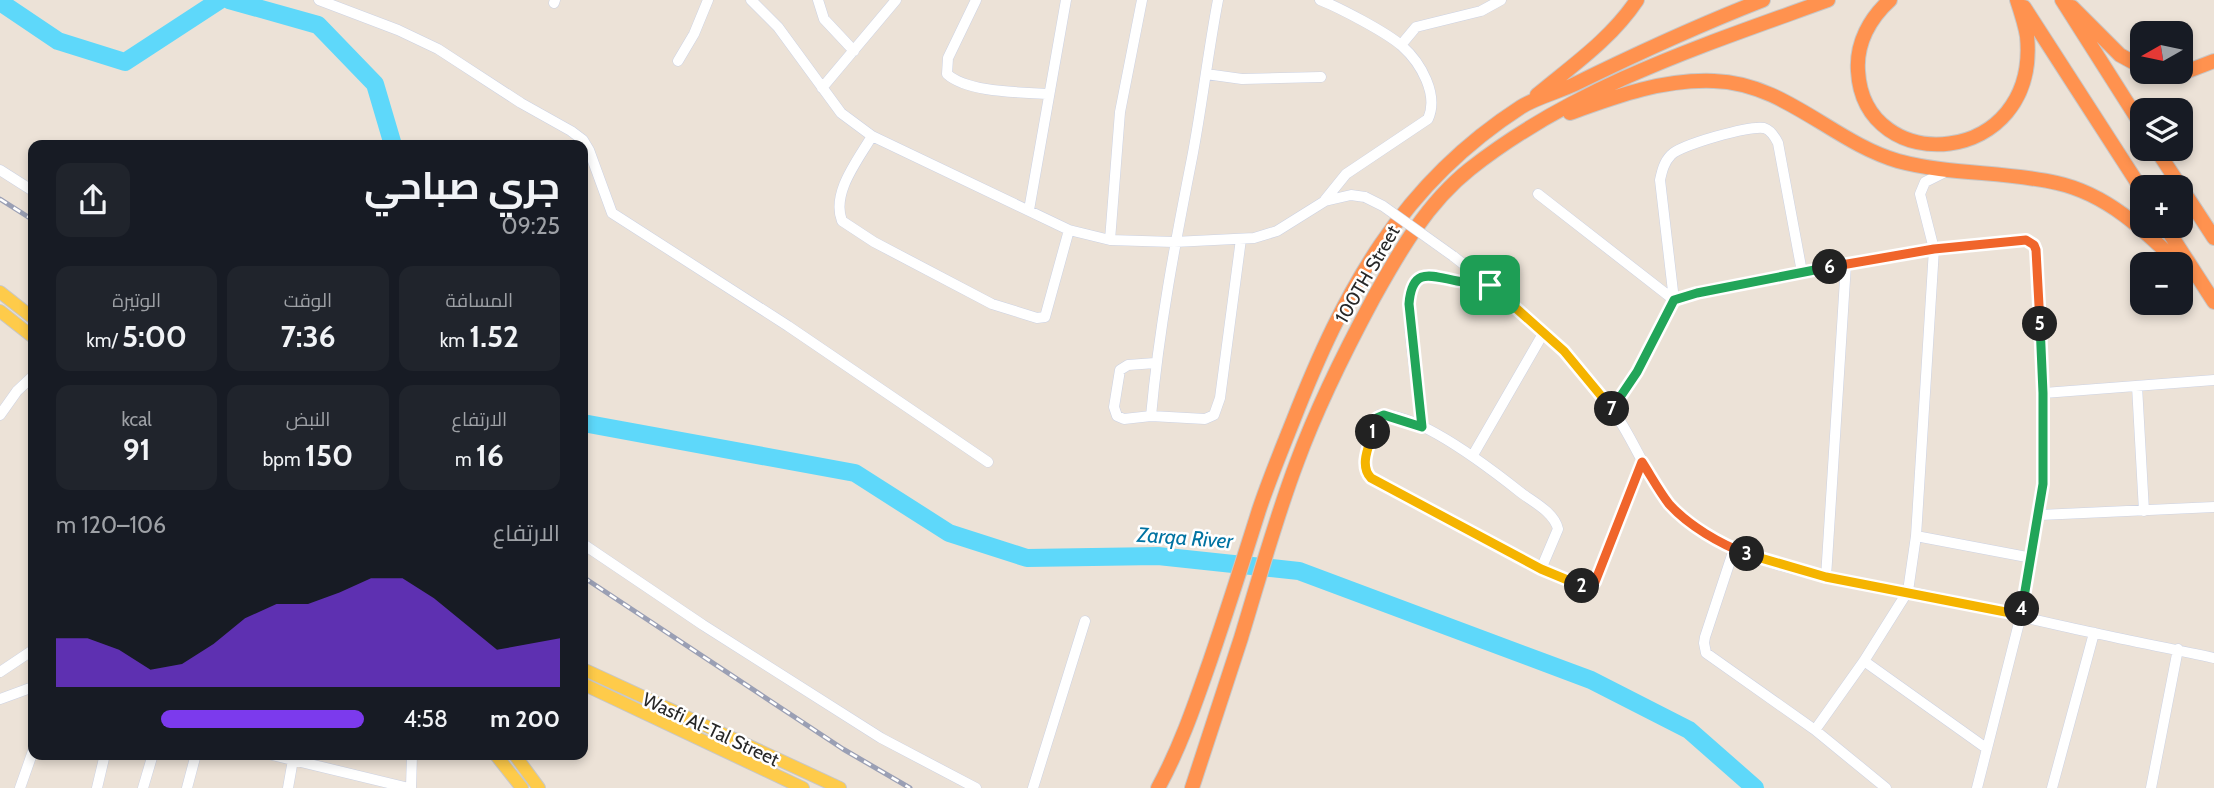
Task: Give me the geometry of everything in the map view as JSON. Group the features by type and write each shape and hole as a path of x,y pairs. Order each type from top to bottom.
{"highway":[{"path":"1525,104 1588,55 1617,26 1637,0"},
{"name":"100TH Street","path":"1158,788 1196,700 1261,505 1317,359 1353,286 1387,233 1431,181 1481,136 1525,104 1763,0"},
{"name":"100TH Street","path":"1192,788 1241,637 1269,539 1298,459 1343,353 1403,245 1444,193 1469,169 1542,121 1641,69 1828,0"},
{"path":"1890,0 1871,21 1859,49 1857,64 1862,93 1876,118 1893,132 1919,142 1946,144 1969,140 1988,131 2004,117 2013,104 2023,78 2027,37 2018,0"},
{"path":"2018,0 2132,175"},
{"path":"2063,0 2120,55 2130,61"},
{"path":"2063,0 2130,107"},
{"path":"2193,69 2214,61"},
{"path":"1542,121 1649,86 1716,81 1749,86 1783,99 1864,146 1898,160 1948,171 2057,183 2087,194 2129,218 2166,252"},
{"path":"2164,161 2214,238"},
{"path":"2173,238 2210,297"},
{"path":"2193,279 2210,297"}],"main road":[{"path":"0,292 28,314"},
{"path":"0,311 28,333"},
{"name":"Wasfi Al-Tal Street","path":"588,671 840,788"},
{"name":"Wasfi Al-Tal Street","path":"588,686 797,787"},
{"path":"500,760 519,786"},
{"path":"518,760 539,788"}],"street":[{"path":"319,0 398,30 438,49 583,140"},
{"path":"678,61 698,27 708,0"},
{"path":"751,0 778,27 841,113 872,136 1069,230 1110,240 1174,242 1241,239 1277,232 1325,201 1353,169 1428,120 1433,109 1432,98 1424,76 1401,44 1334,3 1320,0"},
{"path":"818,0 824,19 854,51"},
{"path":"822,88 896,0"},
{"path":"976,0 948,58 947,74 953,80 979,87 1049,94"},
{"path":"1028,210 1066,0"},
{"path":"1110,240 1120,113 1142,0"},
{"path":"1151,416 1155,363 1174,242 1219,0"},
{"path":"1401,44 1416,27 1481,11 1501,0"},
{"path":"1206,74 1242,79 1321,77"},
{"path":"1613,410 1637,372 1674,300 1660,180 1663,167 1681,147 1748,129 1769,130 1778,144 1802,272"},
{"path":"872,136 838,201 842,221 864,237 992,304 1037,318 1045,317 1069,230"},
{"path":"588,148 612,213 788,326 988,462"},
{"path":"0,170 28,188"},
{"path":"1815,730 1908,592 1916,536 1934,249 1920,194 1925,182 1948,171"},
{"path":"1538,194 1674,300"},
{"path":"1325,201 1351,195 1365,197 1383,205 1490,285 1564,351 1613,410 1670,505 1698,528 1734,549 1826,577 2021,615 2214,658"},
{"path":"1155,363 1125,366 1120,370 1114,407 1119,418 1151,416 1205,419 1214,415 1220,398 1241,239"},
{"path":"1674,300 1802,272 1934,249 2024,240 2034,245 2037,255 2043,393 2044,474 2040,515 2021,615 1977,788"},
{"path":"1826,577 1846,264"},
{"path":"1422,427 1410,321 1410,293 1426,275 1490,285"},
{"path":"1473,456 1544,332"},
{"path":"2043,393 2214,380"},
{"path":"0,415 28,381"},
{"path":"2137,386 2144,510"},
{"path":"1541,569 1557,533 1557,524 1550,514 1473,456 1422,427 1388,415 1379,415 1365,465 1367,475 1541,569 1584,587 1595,582 1642,462"},
{"path":"2040,515 2214,507"},
{"path":"1916,536 2032,558"},
{"path":"588,547 703,625 881,738 976,788"},
{"path":"1734,549 1705,637 1706,653 1815,730 1886,788"},
{"path":"1032,788 1085,621"},
{"path":"2052,788 2094,633"},
{"path":"2151,788 2178,649"},
{"path":"0,672 28,653"},
{"path":"1864,661 1986,748"},
{"path":"0,699 28,689"},
{"path":"20,788 30,760"},
{"path":"97,788 104,760"},
{"path":"143,788 151,760"},
{"path":"187,788 194,760"},
{"path":"288,788 294,760"},
{"path":"302,760 410,788 412,760"}],"waterway":[{"name":"Zarqa River","path":"0,2 58,41 125,62 220,0"},
{"name":"Zarqa River","path":"229,0 318,25 375,84 392,140"},
{"name":"Zarqa River","path":"588,424 855,473 949,533 1027,558 1158,556 1299,571 1591,680 1689,730 1755,788"}],"railway":[{"path":"0,199 28,217"},
{"path":"588,580 843,749 910,788"}],"route":[{"path":"2029,241 2034,245 2037,255 2044,474 2040,515 2021,615 1826,577 1734,549 1698,528 1670,505 1642,462 1595,582 1584,587 1541,569 1371,478 1367,475 1365,465 1379,415 1388,415 1422,427 1409,304 1414,286 1426,275 1490,285 1564,351 1613,410 1637,372 1674,300 1709,290 1934,249 2029,241"}]}
